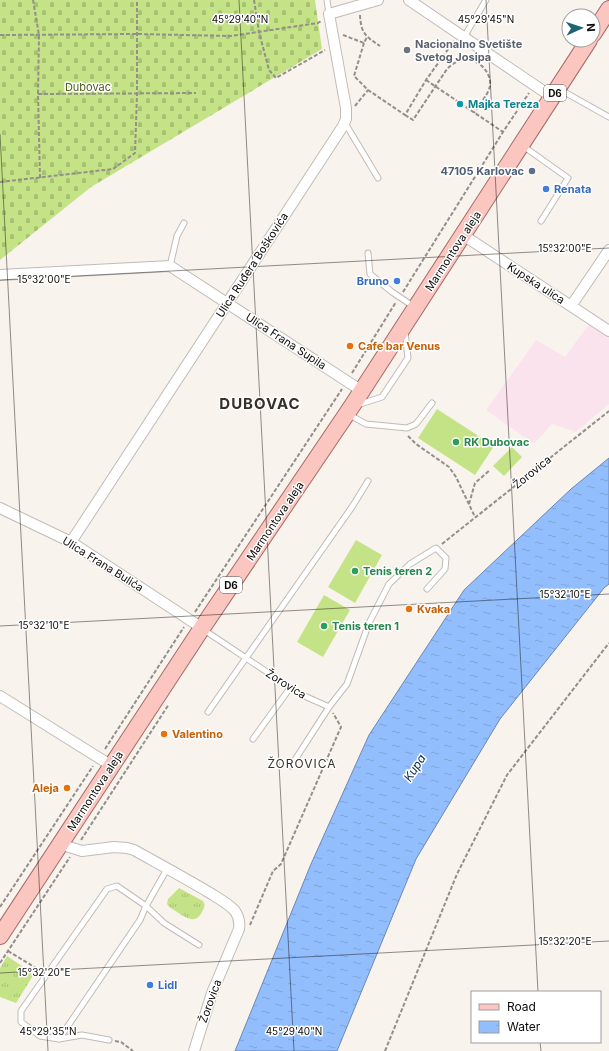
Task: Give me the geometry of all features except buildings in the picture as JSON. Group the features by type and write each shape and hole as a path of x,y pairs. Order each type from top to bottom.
{"main road":[{"name":"D6","path":"522,145 584,48"},
{"name":"Marmontova aleja","path":"0,936 68,846 105,762 196,624 350,410 522,145"}],"street":[{"path":"345,118 328,29 329,14 378,0"},
{"path":"409,0 534,86 555,93"},
{"name":"Ulica Ruđera Boškovića","path":"71,542 345,118"},
{"name":"Kupska ulica","path":"463,235 609,331"},
{"path":"570,306 609,250"},
{"path":"0,275 170,266"},
{"name":"Ulica Frana Supila","path":"170,266 362,391"},
{"name":"Ulica Frana Bulića","path":"0,508 71,542 196,624"},
{"path":"0,696 105,762"},
{"path":"68,846 82,851 114,847 126,848 134,850 167,869"},
{"name":"Žorovica","path":"167,869 220,899 234,910 238,916 239,929 212,993 194,1051"}],"lane":[{"path":"327,0 329,14"},
{"path":"461,36 486,0"},
{"path":"555,93 609,117"},
{"path":"345,118 378,178"},
{"path":"522,145 568,178 541,221"},
{"path":"170,266 178,236 184,223"},
{"path":"368,253 370,274 416,308"},
{"path":"404,326 408,358 382,398 350,410 366,424 407,428 416,424 432,403"},
{"path":"208,712 352,507 368,481"},
{"path":"291,766 329,707 347,684 369,623 390,584 410,564 436,548 446,558 445,569 427,589"},
{"name":"Žorovica","path":"196,624 247,657 290,688 329,707"},
{"path":"253,740 290,688"},
{"path":"59,1039 140,920 146,906 167,869"},
{"path":"108,1040 82,1035 59,1039 40,1036 21,1022 21,1011 107,888 117,886 146,906 164,923 199,945"}],"path":[{"path":"33,0 39,35 38,94 40,178"},
{"path":"0,182 113,169 135,153 137,94 137,0"},
{"path":"254,0 259,32 269,70 276,78 328,48"},
{"path":"359,9 361,26 367,38 380,46"},
{"path":"0,35 137,34 231,36 318,23 323,20 328,29 364,43"},
{"path":"405,115 426,80 461,36"},
{"path":"367,38 364,43 354,76 368,90 413,120 446,69 463,60 473,61 481,65 489,77 490,86 474,113"},
{"path":"426,80 503,132"},
{"path":"0,907 105,762 196,624 503,132 534,86"},
{"path":"345,118 368,90"},
{"path":"38,94 196,93"},
{"name":"Žorovica","path":"436,548 609,411"},
{"path":"398,427 416,444 449,467 456,477 475,518"},
{"path":"469,505 475,483 490,470"},
{"path":"385,1051 458,874 507,775 609,643"},
{"path":"0,963 68,846 170,702"},
{"path":"250,925 273,871 281,864 341,728 329,707"},
{"path":"8,951 46,975"},
{"path":"108,1040 121,1042 133,1051"}],"shaded area":[{"path":"589,324 609,337 609,404 576,432 552,424 534,444 486,410 536,340 565,357"}],"green space":[{"name":"Dubovac","path":"0,0 315,0 322,49 91,187 0,260"},
{"name":"RK Dubovac","path":"437,409 494,446 475,475 418,438"},
{"path":"512,447 522,457 504,476 493,466"},
{"name":"Tenis teren 2","path":"356,540 382,555 355,603 328,587"},
{"name":"Tenis teren 1","path":"324,595 350,610 323,657 297,642"},
{"path":"179,888 203,901 204,906 199,917 195,919 187,918 169,907 167,904 168,899"},
{"path":"7,956 34,974 16,1003 0,997 0,968"}],"water":[{"name":"Kupa","path":"609,458 609,584 604,588 500,719 416,859 337,1051 235,1051 311,864 369,735 464,590 571,489"}],"place":[{"name":"Nacionalno Svetište Svetog Josipa","path":"407,50"},
{"name":"Majka Tereza","path":"460,104"},
{"name":"47105 Karlovac","path":"532,171"},
{"name":"Renata","path":"546,189"},
{"name":"Bruno","path":"397,281"},
{"name":"Cafe bar Venus","path":"350,346"},
{"name":"RK Dubovac","path":"456,442"},
{"name":"Tenis teren 2","path":"355,571"},
{"name":"Kvaka","path":"409,609"},
{"name":"Tenis teren 1","path":"324,626"},
{"name":"Valentino","path":"164,734"},
{"name":"Aleja","path":"67,788"},
{"name":"Lidl","path":"150,985"}],"district":[{"name":"DUBOVAC","path":"260,404"},
{"name":"ŽOROVICA","path":"302,764"}]}
